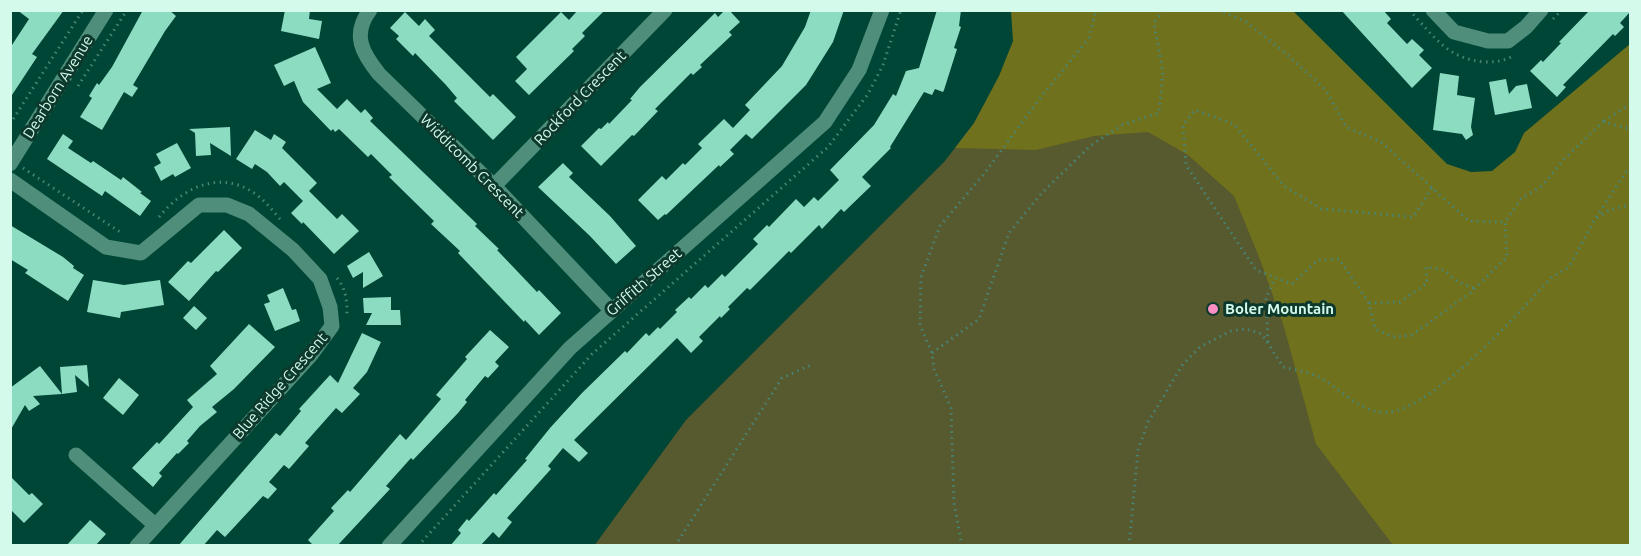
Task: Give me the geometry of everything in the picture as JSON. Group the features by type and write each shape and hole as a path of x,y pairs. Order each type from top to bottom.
{"street":[{"name":"Dearborn Avenue","path":"11,163 106,10"},
{"name":"Widdicomb Crescent","path":"370,10 365,17 359,39 366,57 379,74 494,186 612,311"},
{"name":"Rockford Crescent","path":"494,186 665,10"},
{"name":"Griffith Street","path":"389,546 570,348 825,122 859,70 882,10"},
{"path":"1433,10 1454,32 1488,41 1508,41 1526,27 1541,10"},
{"name":"Blue Ridge Crescent","path":"10,180 106,247 141,253 199,205 227,205 249,214 293,250 320,279 330,307 332,326 310,356 136,546"},
{"path":"76,455 155,525"}],"path":[{"path":"10,124 83,10"},
{"path":"418,546 592,354 828,147 868,94 883,65 901,10"},
{"path":"962,546 954,503 951,408 934,369 932,353 920,325 921,277 940,226 984,174 1037,102 1089,38 1096,10"},
{"path":"932,353 979,319 1009,233 1040,195 1090,146 1122,125 1159,113 1162,72 1154,23 1163,10"},
{"path":"1218,10 1245,21 1283,51 1326,90 1346,127 1381,142 1469,221 1505,222"},
{"path":"1432,188 1413,217 1323,209 1284,186 1234,123 1195,110 1183,125 1186,165 1256,270 1292,284 1318,260 1339,259 1368,303 1375,329 1393,337 1412,334 1474,288 1507,257 1505,222 1521,199 1543,185 1564,159 1603,122 1630,104"},
{"path":"1603,122 1630,129"},
{"path":"11,163 124,234 130,235"},
{"path":"1129,546 1138,450 1148,422 1183,364 1200,347 1231,331 1246,329 1262,334 1283,367 1318,377 1362,406 1380,413 1404,409 1454,376 1552,277 1569,267 1595,219 1626,172 1630,170"},
{"path":"155,222 182,194 203,184 221,182 237,184 258,196 281,219"},
{"path":"1595,219 1609,210 1630,205"},
{"path":"1368,303 1400,302 1427,283 1426,267 1444,270 1458,282 1474,288"},
{"path":"332,273 343,286 347,299 347,321"},
{"path":"1268,344 1266,298 1275,277"},
{"path":"675,546 782,378 811,365"}],"green space":[{"name":"Boler Mountain","path":"1062,11 1630,545 594,546 686,420 944,162"}],"shaded area":[{"path":"1011,11 1293,11 1447,164 1471,172 1492,171 1515,152 1524,133 1630,44 1630,545 1393,545 1316,444 1284,327 1234,196 1188,155 1148,132 1094,136 1036,150 955,148 974,123 999,76 1013,41"}],"building":[{"path":"17,10 64,10 32,54 37,57 10,98 10,48 29,19"},
{"path":"143,10 169,10 176,16 133,85 138,88 132,97 124,92 102,130 80,117 92,98 89,96 97,83 99,85 112,67"},
{"path":"285,10 310,10 309,19 322,21 319,39 281,31"},
{"path":"578,10 605,10 582,33 585,36 572,49 574,51 529,95 515,81 527,69 516,57 561,12 569,20"},
{"path":"725,10 729,10 740,22 729,32 732,35 700,65 702,67 693,75 691,73 655,109 658,111 634,136 632,135 601,166 581,146 599,128 601,129 608,122 609,124 632,100 630,99 640,87 715,13 718,17"},
{"path":"811,10 844,10 833,42 806,85 752,139 746,134 730,150 734,154 658,220 638,200 662,176 666,180 683,163 685,165 702,148 698,144 724,119 733,128 750,110 745,105 782,66 805,27"},
{"path":"937,10 961,10 959,26 961,27 954,48 957,49 944,90 943,92 935,89 932,95 924,92 891,148 862,177 871,186 844,212 841,209 822,229 819,225 750,290 747,288 728,307 730,309 699,337 703,341 691,353 677,338 574,440 588,453 579,462 563,448 548,466 551,469 507,518 512,522 499,538 493,532 480,546 450,546 461,533 458,530 467,519 469,521 494,493 496,495 527,460 525,459 550,428 625,351 627,353 646,333 649,336 658,327 660,329 677,312 675,310 705,285 708,288 722,274 725,277 758,244 753,239 767,225 769,227 796,199 804,207 814,197 818,201 839,180 830,170 874,125 893,94 896,96 906,71 919,68"},
{"path":"1341,10 1383,10 1391,19 1387,23 1407,44 1412,39 1424,50 1419,55 1432,68 1412,88"},
{"path":"1590,10 1630,10 1630,12 1620,23 1624,27 1615,36 1613,34 1563,85 1566,87 1557,97 1530,71 1541,60 1543,62"},
{"path":"405,12 419,26 425,19 435,30 429,36 490,97 493,94 516,117 493,140 454,101 457,98 446,85 415,53 413,56 396,39 399,36 390,28"},
{"path":"315,47 331,83 317,89 337,109 347,99 361,113 365,109 373,118 370,121 477,224 475,226 499,249 497,250 537,292 539,290 561,313 539,335 458,253 460,251 431,224 434,221 389,177 392,175 371,154 368,157 339,129 335,132 333,129 331,131 303,102 294,81 284,86 274,65"},
{"path":"1440,73 1459,76 1457,95 1475,98 1471,127 1473,135 1466,140 1462,134 1433,130"},
{"path":"1506,79 1509,94 1516,86 1527,84 1532,108 1495,115 1489,82"},
{"path":"230,127 231,156 210,143 211,155 196,156 195,133 189,129"},
{"path":"255,130 271,140 274,134 286,142 282,148 317,183 309,191 337,219 342,214 359,231 334,254 291,213 303,201 284,182 280,186 267,172 255,164 252,169 236,159"},
{"path":"63,134 73,141 68,148 121,180 123,177 151,201 140,216 105,191 102,196 47,159"},
{"path":"177,143 191,168 175,177 173,174 161,181 154,167 161,163 156,154"},
{"path":"563,163 573,173 569,177 610,216 636,246 616,264 538,187"},
{"path":"10,225 63,257 74,266 73,268 84,275 68,301 25,273 28,270 10,259"},
{"path":"224,230 242,248 218,272 216,271 189,301 168,282"},
{"path":"369,252 383,276 363,288 363,272 353,278 347,266"},
{"path":"93,280 124,285 160,280 164,305 121,312 120,318 87,312"},
{"path":"283,288 292,310 296,309 300,321 275,331 264,304 270,302 267,295"},
{"path":"391,297 391,310 400,310 401,325 366,325 372,313 364,313 363,298"},
{"path":"194,306 207,318 196,330 183,318"},
{"path":"249,324 275,347 234,389 212,407 217,412 200,426 187,441 189,443 159,473 162,476 153,487 132,468 157,442 159,444 193,407 187,400 217,374 210,366"},
{"path":"490,330 509,347 495,362 499,366 488,378 485,376 465,400 467,402 458,413 413,460 411,458 386,486 390,489 337,546 314,546 308,540 334,511 331,508 348,490 350,492 400,434 406,440 441,399 436,395 467,359 465,357"},
{"path":"362,333 381,342 367,372 353,388 360,394 342,413 336,408 305,443 309,446 289,469 284,465 269,482 277,489 268,499 263,496 225,537 217,530 203,546 178,546 276,433 280,436 301,411 299,409 330,375 338,383"},
{"path":"87,365 89,387 75,375 77,392 62,394 60,367"},
{"path":"40,366 62,394 33,396 40,404 29,411 25,405 10,431 10,388"},
{"path":"119,378 139,395 123,415 103,398"},
{"path":"10,476 29,495 32,493 43,504 24,523 10,509"},
{"path":"90,520 106,534 95,546 66,546"}],"place":[{"name":"Boler Mountain","path":"1213,309"}]}
